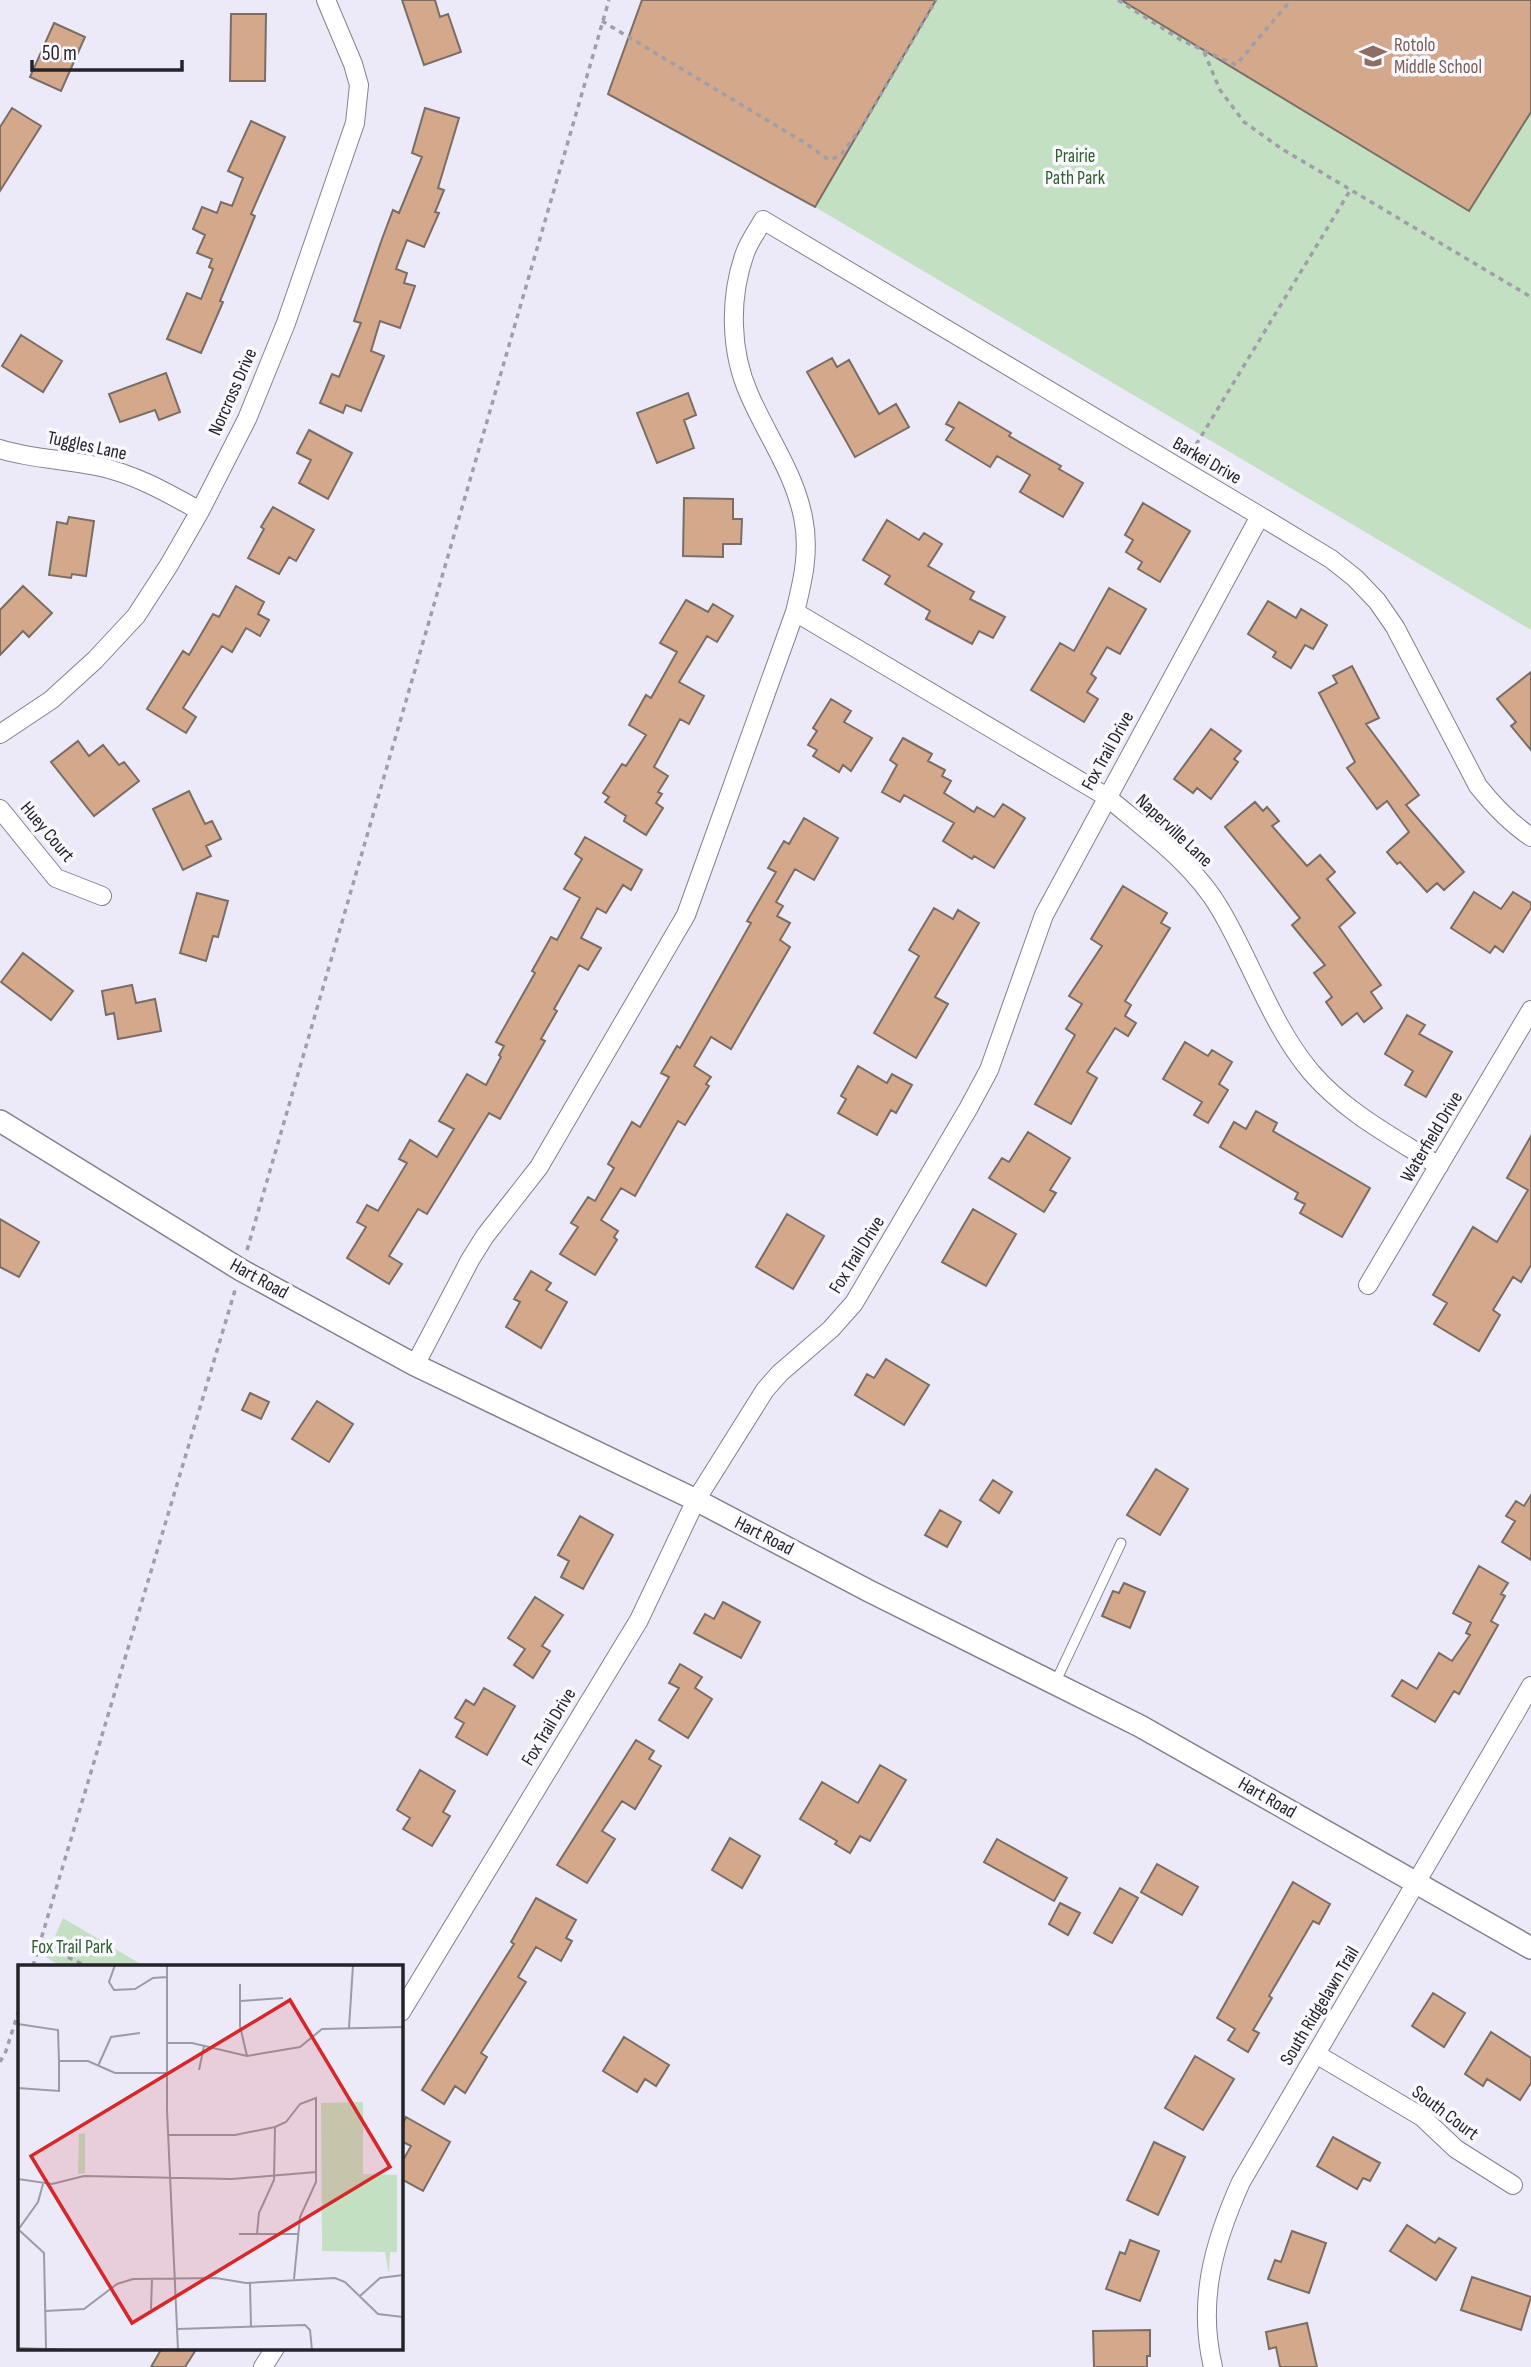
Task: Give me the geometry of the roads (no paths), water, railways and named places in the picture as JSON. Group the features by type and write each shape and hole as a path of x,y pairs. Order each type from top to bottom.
{"street":[{"name":"Norcross Drive","path":"0,734 51,700 95,660 136,615 200,511 247,419 286,323 355,123 359,85 326,0"},
{"name":"Barkei Drive","path":"795,612 805,570 803,517 778,448 750,396 741,373 733,317 737,284 746,252 763,220 1260,516 1331,559 1355,578 1377,601 1395,627 1478,786 1495,807 1531,837"},
{"name":"Tuggles Lane","path":"0,449 15,454 98,466 137,479 200,511"},
{"name":"Fox Trail Drive","path":"402,2010 639,1620 696,1500 765,1390 780,1373 831,1329 854,1303 968,1109 989,1070 1044,915 1260,516"},
{"name":"Naperville Lane","path":"795,612 1107,797 1187,867 1219,906 1293,1048 1327,1090 1348,1108 1439,1166"},
{"path":"415,1365 470,1260 485,1236 539,1167 687,915 795,612"},
{"name":"Huey Court","path":"0,809 56,878 102,896"},
{"name":"Waterfield Drive","path":"1368,1285 1531,1010"},
{"name":"Hart Road","path":"0,1121 241,1270 415,1365 696,1500 869,1591 1140,1726 1531,1948"},
{"name":"South Ridgelawn Trail","path":"1213,2367 1209,2352 1207,2308 1212,2266 1222,2226 1241,2182 1531,1686"},
{"name":"South Court","path":"1316,2054 1422,2117 1456,2150 1513,2185"},
{"path":"263,2367 274,2350"}],"lane":[{"path":"1055,1683 1121,1543"}],"place":[{"name":"Rotolo Middle School","path":"1373,56"}],"park label":[{"name":"Prairie Path Park","path":"1075,167"},
{"name":"Fox Trail Park","path":"72,1947"}]}
